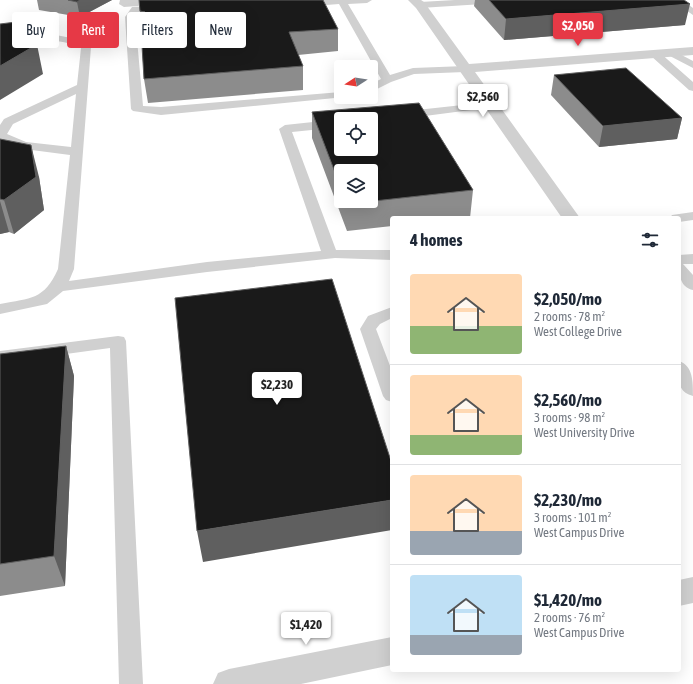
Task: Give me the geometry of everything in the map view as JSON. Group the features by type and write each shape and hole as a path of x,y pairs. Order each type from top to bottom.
{"street":[{"path":"417,3 571,216"},
{"path":"465,69 693,51"},
{"path":"681,372 693,388"},
{"path":"681,593 693,590"},
{"path":"229,684 390,651"}],"lane":[{"path":"125,0 124,4 179,3"},
{"path":"287,5 367,0"},
{"path":"417,3 499,0"},
{"path":"676,0 693,12"},
{"path":"342,1 387,80"},
{"path":"179,3 135,9 130,18 137,109 161,111 334,96"},
{"path":"0,42 65,38 78,40 86,47 66,270 58,287 41,301 0,309"},
{"path":"672,53 693,65"},
{"path":"655,54 693,88"},
{"path":"378,85 387,80 413,71 465,69"},
{"path":"77,152 24,145 0,136 8,122 83,86"},
{"path":"378,118 490,105"},
{"path":"330,254 285,129 334,124"},
{"path":"681,218 693,216"},
{"path":"58,287 207,267 330,254 390,255"},
{"path":"681,260 693,259"},
{"path":"681,270 693,285"},
{"path":"390,313 374,320 368,329 390,390"},
{"path":"0,357 118,341 131,684"}],"building":[{"path":"68,0 80,0 77,2"},
{"path":"139,0 323,0 338,29 289,32 303,66 144,79 142,48 187,48 187,12 140,11"},
{"path":"489,0 684,0 690,4 506,19"},
{"path":"12,22 12,48 31,48 0,66 0,24"},
{"path":"626,68 682,118 603,126 554,75"},
{"path":"419,103 473,190 378,201 378,164 334,164 334,170 312,112"},
{"path":"0,139 31,145 36,177 4,200 0,199"},
{"path":"332,279 390,458 390,500 197,531 175,298"},
{"path":"66,346 54,556 0,564 0,354"}]}
